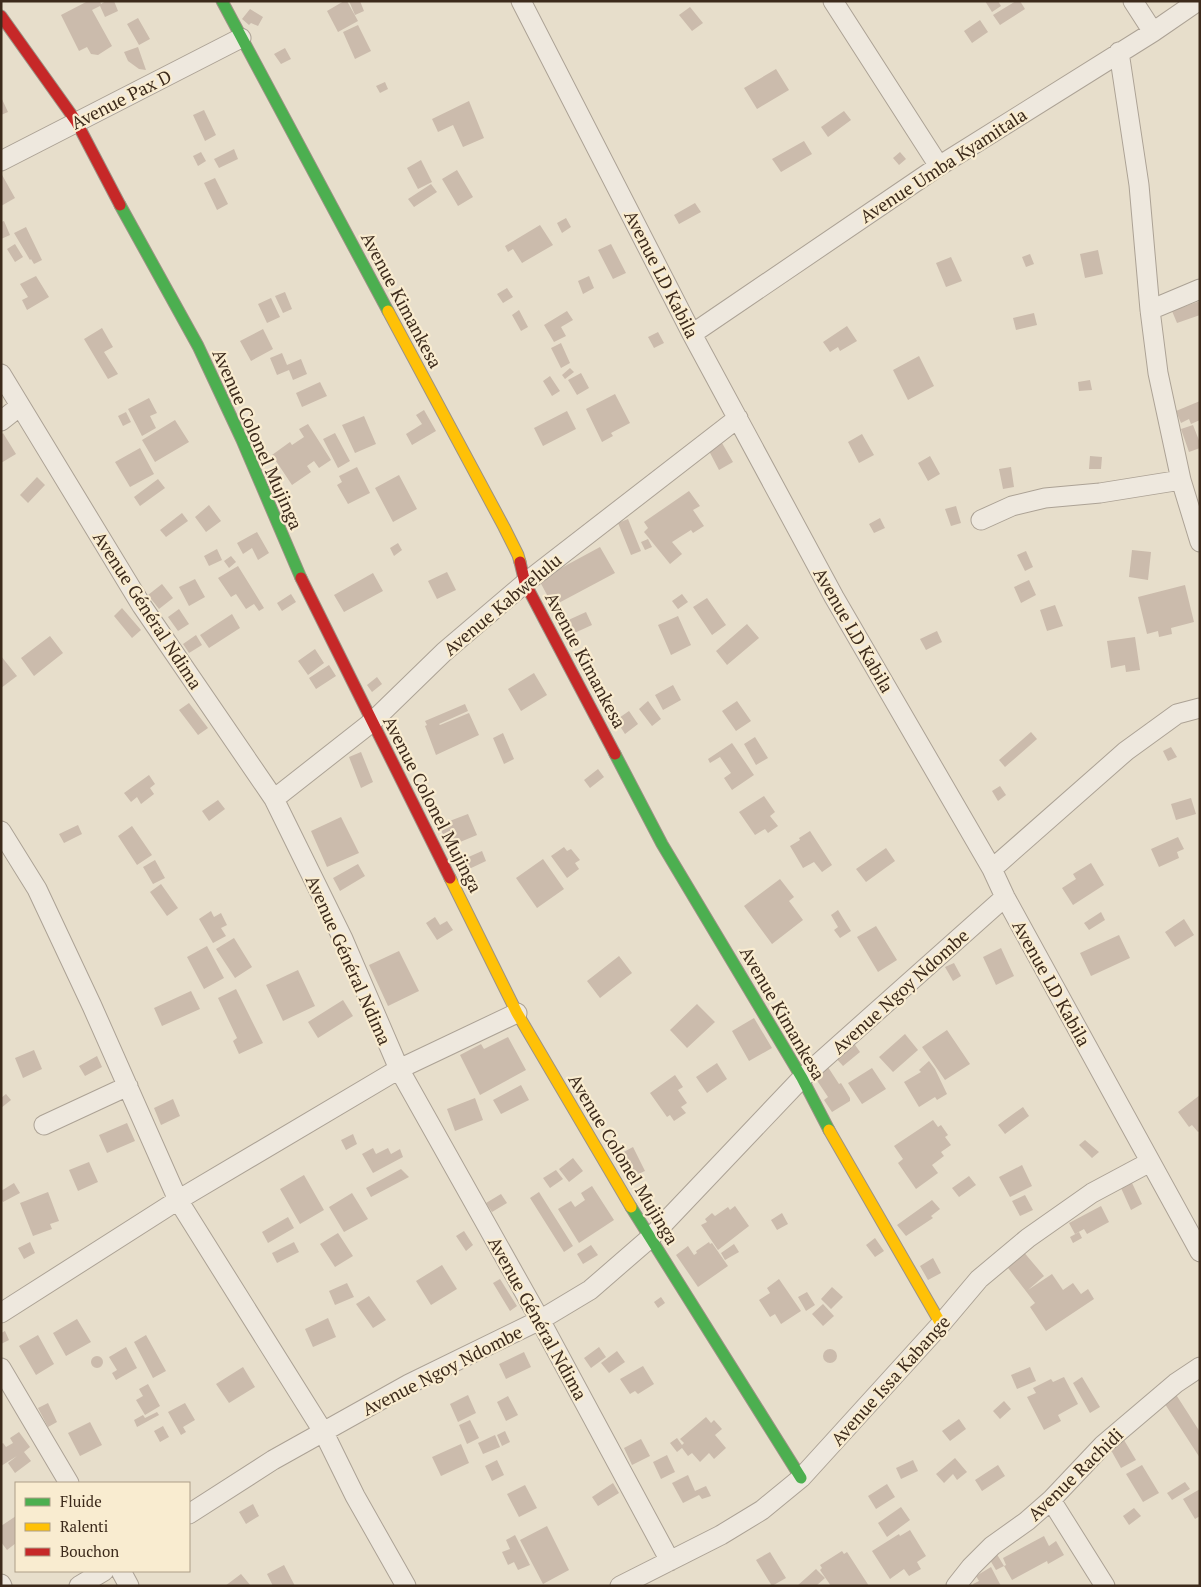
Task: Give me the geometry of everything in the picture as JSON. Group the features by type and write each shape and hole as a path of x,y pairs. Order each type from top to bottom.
{"street":[{"name":"Avenue Kimankesa","path":"222,1 504,527 518,555 525,583 662,844 802,1078 819,1113 941,1324"},
{"name":"Avenue LD Kabila","path":"521,1 692,334 834,597 992,868 1005,896 1200,1252"},
{"path":"833,1 939,166"},
{"path":"1133,1 1153,32"},
{"name":"Avenue Umba Kyamitala","path":"692,334 939,166 1153,32 1198,1"},
{"path":"1,16 76,121"},
{"name":"Avenue Pax D","path":"1,161 241,38"},
{"path":"1119,52 1139,185 1150,310 1158,373 1181,480 1200,542"},
{"name":"Avenue Colonel Mujinga","path":"76,121 129,222 198,346 246,449 297,570 518,1013 650,1238 801,1478"},
{"path":"1150,310 1200,289"},
{"name":"Avenue Général Ndima","path":"1,374 142,606 274,800 342,939 398,1069 540,1320 670,1561"},
{"path":"1,421 20,406"},
{"name":"Avenue Kabwelulu","path":"274,800 372,722 444,652 525,583 738,418"},
{"path":"981,520 1012,506 1045,498 1100,493 1181,480"},
{"path":"992,868 1126,751 1177,714 1200,708"},
{"path":"1,831 37,889 128,1086 178,1200 324,1433 355,1496 406,1586"},
{"name":"Avenue Ngoy Ndombe","path":"190,1513 273,1460 409,1384 540,1320 590,1290 650,1238 802,1078 1005,896"},
{"path":"1,1313 178,1200 398,1069 518,1013"},
{"path":"44,1125 128,1086"},
{"name":"Avenue Issa Kabange","path":"620,1586 721,1535 762,1510 801,1478 980,1279 1028,1238 1092,1193 1150,1162"},
{"name":"Avenue Rachidi","path":"956,1586 970,1567 992,1546 1027,1521 1051,1500 1102,1445 1176,1383 1200,1367"},
{"path":"1,1368 68,1482"},
{"path":"1051,1500 1104,1586"},
{"path":"79,1586 102,1572"},
{"path":"122,1572 129,1586"}],"building":[{"path":"88,1 100,1 101,4 106,1 114,1 118,11 105,17 100,6 92,10 112,46 98,55 91,54 87,47 79,51 61,15"},
{"path":"347,1 358,21 338,32 327,11"},
{"path":"349,1 360,1 364,11 355,15"},
{"path":"985,1 998,1 1001,6 992,12"},
{"path":"1016,1 1020,1 1025,9 1000,25 993,15"},
{"path":"690,7 703,23 692,31 679,15"},
{"path":"250,9 263,17 258,26 251,23 249,25 242,19"},
{"path":"138,18 150,39 139,45 127,24"},
{"path":"980,20 988,32 972,43 964,31"},
{"path":"358,25 371,51 355,59 343,32"},
{"path":"138,47 146,70 139,69 128,61 124,52"},
{"path":"285,48 291,59 281,64 274,54"},
{"path":"776,69 789,90 757,109 744,88"},
{"path":"385,82 388,89 380,93 376,86"},
{"path":"1,97 8,112 1,115"},
{"path":"469,101 484,138 463,147 453,125 438,132 432,119"},
{"path":"204,110 216,135 205,141 193,115"},
{"path":"844,111 851,120 828,137 821,127"},
{"path":"804,141 812,154 781,172 772,159"},
{"path":"234,149 238,159 219,168 214,159"},
{"path":"201,152 206,161 198,166 193,156"},
{"path":"900,152 906,159 899,165 893,158"},
{"path":"421,160 432,182 418,189 407,168"},
{"path":"457,170 473,197 458,206 442,179"},
{"path":"1,173 15,198 1,206"},
{"path":"215,178 228,204 217,210 204,183"},
{"path":"431,184 437,192 414,207 408,199"},
{"path":"695,203 701,212 679,224 674,215"},
{"path":"566,218 571,227 562,233 557,223"},
{"path":"4,221 10,235 1,239 1,222"},
{"path":"540,225 553,245 522,263 513,249 508,252 505,246"},
{"path":"26,227 42,260 34,264 14,233"},
{"path":"15,244 23,257 15,262 7,249"},
{"path":"611,244 626,273 613,279 598,250"},
{"path":"1098,250 1103,274 1085,278 1080,254"},
{"path":"1030,254 1034,264 1026,267 1022,257"},
{"path":"951,257 962,281 946,287 936,263"},
{"path":"36,276 49,297 27,310 22,300 28,297 20,284"},
{"path":"589,276 594,288 583,294 578,281"},
{"path":"507,288 513,297 503,303 497,294"},
{"path":"285,292 292,309 283,313 275,296"},
{"path":"271,298 280,317 267,323 258,304"},
{"path":"1200,301 1200,315 1177,323 1172,311"},
{"path":"519,310 528,327 521,331 512,315"},
{"path":"567,311 573,320 561,327 566,336 554,342 544,325"},
{"path":"1034,313 1037,325 1016,330 1013,318"},
{"path":"847,326 857,341 840,351 838,347 830,352 823,342"},
{"path":"102,328 113,347 104,352 118,374 108,379 84,339"},
{"path":"263,329 273,349 251,361 240,341"},
{"path":"658,332 664,343 654,348 648,337"},
{"path":"561,343 570,363 561,368 551,348"},
{"path":"282,353 287,365 301,359 307,374 293,380 289,370 277,375 270,358"},
{"path":"919,356 934,386 908,400 893,370"},
{"path":"570,368 574,372 565,379 562,375"},
{"path":"581,373 589,388 577,395 568,380"},
{"path":"550,376 560,391 552,396 543,381"},
{"path":"1090,380 1092,390 1079,391 1078,382"},
{"path":"320,382 327,396 302,407 296,393"},
{"path":"615,394 630,423 611,433 613,436 602,442 586,409"},
{"path":"149,398 157,413 150,416 156,428 142,436 128,409"},
{"path":"1200,401 1200,420 1191,424 1189,419 1181,423 1176,411"},
{"path":"424,410 436,431 412,445 406,434 422,424 416,415"},
{"path":"567,411 576,429 543,446 534,428"},
{"path":"126,412 131,422 123,426 118,416"},
{"path":"364,416 376,444 355,453 342,425"},
{"path":"175,420 189,442 155,462 142,440"},
{"path":"308,424 331,460 319,468 314,461 307,466 311,472 292,485 272,455 290,442 292,445 304,437 299,429"},
{"path":"1193,425 1200,448 1189,452 1181,429"},
{"path":"3,433 16,454 1,463 1,435"},
{"path":"335,433 350,461 338,468 323,439"},
{"path":"862,434 874,455 859,463 848,442"},
{"path":"722,443 733,462 719,470 709,451"},
{"path":"140,448 154,474 130,487 115,462"},
{"path":"930,456 940,474 928,481 918,463"},
{"path":"1090,456 1102,457 1101,469 1089,469"},
{"path":"357,467 370,493 348,504 337,485 342,482 339,476"},
{"path":"1011,467 1014,487 1003,489 999,469"},
{"path":"399,475 417,509 393,522 375,488"},
{"path":"37,477 45,485 28,503 20,495"},
{"path":"158,479 165,488 140,506 134,497"},
{"path":"689,491 700,506 693,510 704,526 693,533 691,530 672,542 682,554 670,564 644,532 648,528 644,522"},
{"path":"209,505 221,521 206,532 195,517"},
{"path":"956,506 961,523 951,526 945,509"},
{"path":"182,513 188,521 166,537 160,530"},
{"path":"880,518 885,528 874,533 869,524"},
{"path":"628,519 641,551 631,555 618,523"},
{"path":"257,532 269,553 258,560 252,548 243,554 237,543"},
{"path":"648,539 652,547 645,550 641,542"},
{"path":"398,543 402,550 394,556 390,548"},
{"path":"600,547 615,573 553,606 539,580"},
{"path":"217,549 222,560 209,566 204,556"},
{"path":"1132,550 1151,552 1148,580 1129,577"},
{"path":"1026,551 1033,567 1025,571 1017,555"},
{"path":"231,556 236,562 229,568 224,561"},
{"path":"238,566 264,608 259,611 254,604 246,609 236,594 231,597 218,578"},
{"path":"447,572 456,590 437,599 428,581"},
{"path":"373,573 383,591 344,612 334,595"},
{"path":"195,579 205,597 189,606 179,587"},
{"path":"1029,580 1036,595 1021,603 1014,587"},
{"path":"162,584 173,598 159,609 148,595"},
{"path":"1185,585 1194,622 1171,628 1172,634 1159,637 1158,631 1147,634 1138,597"},
{"path":"291,594 296,602 282,611 277,603"},
{"path":"682,594 688,602 678,609 672,601"},
{"path":"707,598 726,625 712,635 693,607"},
{"path":"1055,605 1063,626 1047,631 1040,610"},
{"path":"122,608 141,630 132,638 114,616"},
{"path":"179,609 189,624 178,631 168,617"},
{"path":"586,612 592,625 570,635 564,622"},
{"path":"232,614 240,628 209,648 200,635"},
{"path":"678,616 691,645 671,655 658,625"},
{"path":"747,624 759,638 727,665 716,651"},
{"path":"937,631 942,642 926,650 920,639"},
{"path":"196,635 202,645 189,653 183,644"},
{"path":"50,636 63,653 34,676 21,658"},
{"path":"1135,637 1140,670 1126,672 1125,665 1111,668 1107,641"},
{"path":"315,649 324,663 308,675 298,661"},
{"path":"1,656 17,676 1,688"},
{"path":"329,665 336,676 316,689 309,678"},
{"path":"534,673 547,695 521,711 508,689"},
{"path":"377,677 382,684 372,692 367,685"},
{"path":"673,685 681,700 663,710 655,695"},
{"path":"648,701 661,719 652,726 639,709"},
{"path":"737,701 751,721 736,731 722,711"},
{"path":"189,703 208,728 198,735 179,710"},
{"path":"465,704 468,711 439,724 469,713 479,735 436,755 425,726 427,725 425,721"},
{"path":"629,711 638,724 625,734 616,720"},
{"path":"1031,732 1037,739 1005,767 999,760"},
{"path":"503,733 514,759 504,764 493,738"},
{"path":"755,737 768,758 756,765 744,744"},
{"path":"732,743 754,775 732,790 724,778 731,773 720,757 710,763 708,759"},
{"path":"1171,747 1177,757 1168,761 1163,751"},
{"path":"361,752 373,782 361,788 349,757"},
{"path":"598,769 604,777 590,788 584,780"},
{"path":"149,775 155,784 150,788 154,794 141,804 137,797 131,802 124,793"},
{"path":"1000,786 1006,795 998,801 992,791"},
{"path":"764,796 775,812 770,816 778,826 768,833 765,829 755,835 739,812"},
{"path":"1191,798 1196,814 1176,820 1171,804"},
{"path":"218,800 225,809 209,821 202,811"},
{"path":"468,814 477,835 448,847 439,825"},
{"path":"341,817 359,853 327,867 311,831"},
{"path":"78,825 82,834 64,843 59,834"},
{"path":"132,826 152,855 137,865 118,836"},
{"path":"810,831 832,865 822,872 814,862 803,868 790,846"},
{"path":"1178,837 1184,849 1177,852 1179,858 1159,867 1151,849"},
{"path":"564,847 567,851 571,849 580,860 575,863 579,869 567,878 551,856"},
{"path":"886,848 895,861 866,882 856,869"},
{"path":"482,851 486,861 469,869 464,859"},
{"path":"543,859 564,889 537,908 516,878"},
{"path":"155,860 165,878 153,884 143,867"},
{"path":"1091,863 1104,885 1073,905 1062,888 1076,879 1073,874"},
{"path":"358,864 365,876 340,891 333,878"},
{"path":"780,879 794,897 789,901 803,920 772,944 744,906"},
{"path":"161,884 178,908 167,916 150,892"},
{"path":"838,910 851,931 840,938 834,930 838,927 831,915"},
{"path":"211,911 214,917 221,913 227,925 221,928 226,936 213,943 199,919"},
{"path":"1101,912 1105,920 1089,930 1084,923"},
{"path":"435,917 440,925 447,921 453,930 437,940 426,923"},
{"path":"1184,919 1194,935 1175,947 1165,932"},
{"path":"876,926 897,960 878,972 857,937"},
{"path":"1119,935 1130,958 1091,976 1080,953"},
{"path":"234,938 252,967 235,978 216,949"},
{"path":"207,946 224,978 204,989 187,957"},
{"path":"1001,948 1014,976 996,985 983,957"},
{"path":"399,951 419,991 388,1006 369,965"},
{"path":"619,956 632,973 600,998 587,981"},
{"path":"954,963 961,976 953,981 945,967"},
{"path":"298,970 315,1006 283,1021 266,985"},
{"path":"236,989 263,1043 239,1054 233,1041 237,1038 218,998"},
{"path":"191,991 200,1009 162,1026 154,1008"},
{"path":"343,1000 353,1016 318,1038 308,1022"},
{"path":"697,1004 715,1022 687,1048 670,1030"},
{"path":"754,1018 772,1048 749,1061 732,1031"},
{"path":"947,1030 970,1064 945,1080 922,1047"},
{"path":"905,1034 918,1050 893,1072 879,1057"},
{"path":"508,1037 526,1070 480,1095 460,1055 481,1044 484,1049"},
{"path":"853,1042 860,1052 843,1066 835,1057"},
{"path":"34,1050 42,1069 23,1078 15,1058"},
{"path":"97,1056 102,1067 85,1076 79,1066"},
{"path":"929,1061 947,1094 937,1100 935,1097 919,1107 904,1082 921,1072 919,1070"},
{"path":"717,1063 727,1079 707,1093 696,1077"},
{"path":"826,1064 850,1098 850,1101 832,1112 824,1100 828,1097 814,1076"},
{"path":"872,1068 886,1089 862,1104 848,1083"},
{"path":"675,1075 683,1087 678,1090 687,1103 681,1107 686,1113 674,1121 670,1115 667,1117 650,1093"},
{"path":"521,1085 529,1100 501,1114 493,1100"},
{"path":"6,1094 11,1100 1,1108 1,1098"},
{"path":"1200,1095 1200,1131 1198,1132 1192,1125 1189,1127 1178,1112"},
{"path":"475,1098 483,1120 455,1131 447,1109"},
{"path":"173,1099 180,1116 161,1125 154,1108"},
{"path":"1023,1107 1029,1116 1005,1134 998,1125"},
{"path":"933,1120 938,1127 941,1125 948,1135 945,1137 951,1145 941,1152 944,1156 932,1165 938,1173 916,1189 898,1163 903,1159 894,1146"},
{"path":"127,1123 135,1141 107,1153 99,1135"},
{"path":"353,1134 357,1144 346,1150 341,1140"},
{"path":"1085,1140 1099,1152 1092,1158 1079,1145"},
{"path":"633,1147 645,1171 629,1178 618,1155"},
{"path":"373,1148 376,1154 388,1148 391,1154 400,1149 403,1157 373,1173 362,1154"},
{"path":"573,1158 583,1171 569,1182 559,1169"},
{"path":"89,1162 98,1182 78,1191 69,1170"},
{"path":"1022,1165 1032,1186 1010,1197 999,1177"},
{"path":"401,1169 409,1177 371,1197 366,1188"},
{"path":"556,1170 563,1179 550,1188 543,1178"},
{"path":"304,1175 324,1210 300,1224 280,1189"},
{"path":"969,1176 976,1185 959,1197 952,1188"},
{"path":"14,1183 20,1193 3,1202 1,1191"},
{"path":"1132,1183 1142,1204 1131,1210 1121,1188"},
{"path":"592,1186 614,1220 579,1243 558,1209 571,1201 575,1207 585,1200 581,1193"},
{"path":"48,1192 59,1221 50,1224 52,1229 33,1236 20,1203"},
{"path":"539,1192 573,1246 564,1252 530,1198"},
{"path":"352,1193 368,1219 344,1232 329,1207"},
{"path":"501,1194 507,1203 492,1212 486,1203"},
{"path":"1025,1195 1033,1210 1020,1216 1012,1201"},
{"path":"932,1200 940,1209 931,1216 933,1218 906,1236 897,1225"},
{"path":"735,1206 749,1226 718,1250 701,1225 707,1222 705,1219 712,1213 715,1216 728,1207 730,1210"},
{"path":"1101,1206 1109,1222 1087,1234 1084,1229 1075,1234 1069,1223"},
{"path":"782,1213 788,1224 777,1230 771,1220"},
{"path":"288,1217 294,1228 268,1243 262,1232"},
{"path":"464,1231 473,1245 466,1251 456,1236"},
{"path":"1079,1232 1082,1238 1073,1243 1070,1237"},
{"path":"338,1233 353,1256 335,1267 320,1244"},
{"path":"875,1238 884,1251 875,1257 866,1245"},
{"path":"30,1242 35,1253 24,1259 18,1248"},
{"path":"294,1242 299,1252 277,1263 272,1253"},
{"path":"709,1242 710,1244 712,1243 728,1266 698,1287 676,1255 688,1246 694,1255 697,1253 696,1251"},
{"path":"734,1244 739,1252 725,1260 721,1253"},
{"path":"591,1245 598,1255 583,1264 577,1254"},
{"path":"1022,1250 1044,1276 1028,1290 1052,1274 1063,1290 1073,1283 1081,1294 1088,1289 1094,1299 1046,1331 1030,1307 1035,1303 1005,1264"},
{"path":"933,1258 941,1273 928,1280 920,1266"},
{"path":"442,1265 457,1289 431,1305 416,1281"},
{"path":"500,1279 517,1306 510,1311 493,1283"},
{"path":"779,1279 801,1311 781,1324 775,1314 770,1317 759,1300 770,1293 767,1288"},
{"path":"347,1283 354,1297 335,1305 329,1291"},
{"path":"832,1287 843,1297 831,1309 821,1299"},
{"path":"807,1292 815,1305 806,1311 798,1297"},
{"path":"369,1296 386,1320 373,1328 356,1304"},
{"path":"661,1297 665,1303 658,1308 654,1302"},
{"path":"823,1304 834,1316 823,1326 812,1314"},
{"path":"328,1318 336,1337 313,1347 305,1329"},
{"path":"77,1319 91,1342 66,1356 53,1333"},
{"path":"5,1331 9,1340 1,1344 1,1333"},
{"path":"38,1335 54,1364 36,1375 19,1346"},
{"path":"146,1335 166,1371 153,1378 134,1342"},
{"path":"126,1347 137,1368 116,1380 112,1373 117,1370 109,1357"},
{"path":"599,1347 606,1357 591,1368 584,1358"},
{"path":"830,1349 835,1351 837,1356 835,1361 830,1363 825,1361 823,1356 825,1351"},
{"path":"617,1351 625,1362 609,1373 601,1363"},
{"path":"524,1352 531,1367 506,1379 499,1364"},
{"path":"97,1356 103,1362 97,1368 91,1362"},
{"path":"643,1366 654,1384 638,1394 635,1391 630,1394 620,1379"},
{"path":"243,1367 255,1387 229,1403 216,1384"},
{"path":"1030,1367 1036,1381 1017,1389 1011,1375"},
{"path":"1064,1377 1078,1404 1058,1415 1061,1421 1044,1430 1027,1397 1036,1393 1033,1388 1051,1379 1053,1382"},
{"path":"1082,1377 1100,1407 1090,1413 1073,1383"},
{"path":"148,1384 160,1406 145,1415 136,1400 143,1396 139,1389"},
{"path":"1175,1393 1200,1432 1200,1458 1163,1401"},
{"path":"468,1395 476,1413 458,1422 450,1404"},
{"path":"508,1396 518,1415 506,1421 497,1402"},
{"path":"1004,1401 1011,1409 1000,1419 993,1411"},
{"path":"48,1403 57,1422 48,1427 38,1408"},
{"path":"185,1403 195,1420 183,1427 186,1432 181,1435 168,1412"},
{"path":"157,1412 159,1415 137,1427 134,1420 143,1415 145,1418"},
{"path":"706,1417 711,1423 714,1420 722,1429 715,1435 726,1448 714,1459 709,1453 700,1462 692,1453 688,1456 682,1448 677,1452 670,1443 677,1438 682,1445 684,1443 680,1439"},
{"path":"959,1419 966,1429 950,1441 942,1431"},
{"path":"470,1420 479,1438 467,1444 459,1425"},
{"path":"90,1422 102,1445 80,1456 68,1433"},
{"path":"163,1426 169,1437 160,1442 154,1431"},
{"path":"505,1431 510,1442 502,1446 497,1435"},
{"path":"19,1432 30,1447 24,1452 31,1461 15,1473 8,1463 17,1456 1,1466 1,1444 3,1443 6,1447 13,1443 10,1438"},
{"path":"495,1435 500,1447 483,1454 478,1443"},
{"path":"1121,1435 1136,1460 1121,1468 1107,1443"},
{"path":"641,1439 650,1456 632,1465 624,1448"},
{"path":"461,1444 469,1463 441,1476 432,1457"},
{"path":"667,1455 675,1472 661,1479 653,1462"},
{"path":"955,1458 967,1472 957,1480 953,1474 944,1483 936,1474"},
{"path":"497,1460 504,1475 492,1481 485,1466"},
{"path":"913,1460 918,1471 901,1479 896,1468"},
{"path":"998,1465 1005,1476 982,1491 975,1480"},
{"path":"1142,1465 1159,1493 1143,1502 1126,1474"},
{"path":"688,1475 695,1491 706,1486 711,1496 702,1499 699,1495 683,1503 672,1483"},
{"path":"1185,1482 1190,1489 1172,1500 1167,1493"},
{"path":"613,1483 619,1493 598,1506 592,1497"},
{"path":"887,1484 895,1497 876,1509 868,1496"},
{"path":"525,1485 537,1508 519,1517 507,1494"},
{"path":"1200,1489 1200,1516 1195,1519 1183,1499"},
{"path":"253,1504 259,1516 246,1524 239,1512"},
{"path":"901,1507 910,1520 887,1537 878,1523"},
{"path":"1134,1508 1141,1516 1129,1525 1123,1516"},
{"path":"15,1517 15,1544 7,1550 1,1542 1,1526"},
{"path":"547,1526 569,1570 543,1584 520,1540"},
{"path":"910,1530 926,1556 917,1562 921,1569 909,1576 904,1569 890,1579 872,1551 899,1534 900,1536"},
{"path":"515,1535 530,1565 518,1570 514,1562 508,1565 502,1552 510,1549 506,1540"},
{"path":"1044,1536 1049,1546 1056,1541 1064,1555 1048,1564 1047,1561 1012,1580 1004,1566 1006,1565 1003,1558"},
{"path":"842,1551 844,1554 847,1552 869,1586 831,1586 820,1570 822,1568 820,1565"},
{"path":"995,1551 1004,1566 996,1570 987,1555"},
{"path":"770,1552 786,1578 772,1586 756,1560"},
{"path":"284,1565 295,1586 273,1586 267,1574"},
{"path":"991,1567 1001,1586 974,1586 973,1584 979,1581 976,1576"},
{"path":"816,1569 825,1578 816,1586 797,1586"},
{"path":"241,1574 251,1586 225,1586"}],"traffic: fast":[{"path":"222,1 388,311"},
{"path":"120,205 198,346 242,440 301,578"},
{"path":"615,754 662,844 802,1078 829,1130"},
{"path":"631,1207 801,1478"}],"traffic: slow":[{"path":"388,311 504,527 520,562"},
{"path":"450,878 517,1013 631,1207"},
{"path":"829,1130 941,1324"}],"traffic: jam":[{"path":"1,16 76,121 120,205"},
{"path":"520,562 525,583 615,754"},
{"path":"301,578 450,878"}]}
